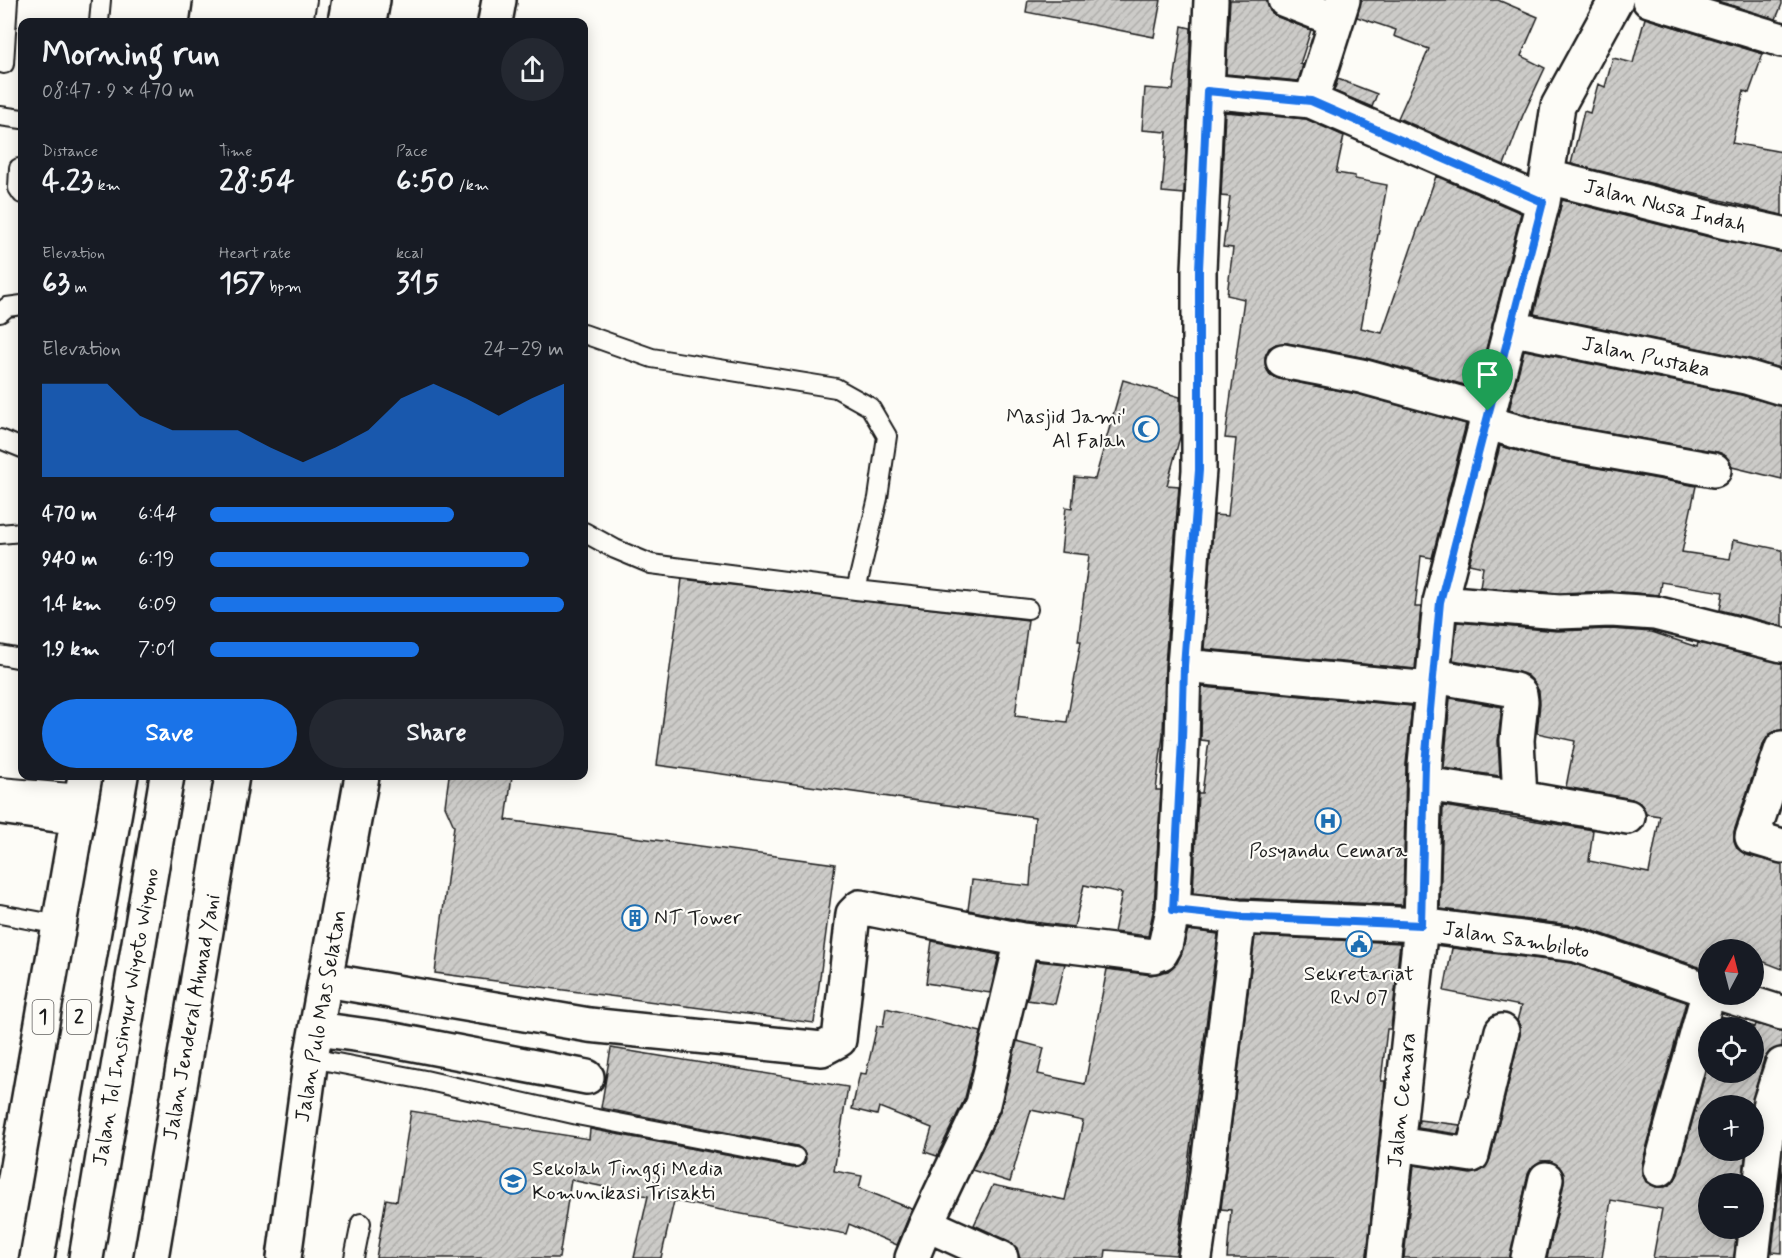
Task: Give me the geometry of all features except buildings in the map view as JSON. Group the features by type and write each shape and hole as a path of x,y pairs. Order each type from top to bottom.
{"main road":[{"path":"208,18 211,0"},
{"path":"239,18 242,0"},
{"path":"287,18 289,0"},
{"path":"346,18 349,0"},
{"path":"370,18 373,0"},
{"path":"496,18 499,0"},
{"path":"326,980 589,1025 822,1049 839,1040 853,914 860,907 1022,940 1153,956 1161,953 1165,946 1173,910 1184,666 1199,470 1199,270 1211,0"},
{"path":"1286,0 1340,10 1311,101"},
{"name":"Jalan Cemara","path":"1385,1258 1421,925 1424,784 1440,602 1545,189 1558,106 1616,0"},
{"path":"1649,0 1782,40"},
{"name":"Jalan Nusa Indah","path":"1207,91 1311,101 1545,189 1782,234"},
{"name":"Jalan Pustaka","path":"1510,328 1746,377 1782,388"},
{"path":"1283,361 1361,376 1487,417 1546,440 1714,470"},
{"path":"1440,602 1559,612 1611,610 1655,613 1782,645"},
{"path":"1184,666 1515,690 1520,694 1521,701 1517,740 1520,798"},
{"path":"1782,748 1752,837 1782,846"},
{"name":"2","path":"37,1258 120,780"},
{"name":"Jalan Tol Insinyur Wiyoto Wiyono","path":"86,1258 166,780"},
{"name":"Jalan Jenderal Ahmad Yani","path":"151,1258 231,780"},
{"name":"Jalan Pulo Mas Selatan","path":"284,1258 314,1044 361,780"},
{"path":"1424,784 1628,817"},
{"path":"0,807 82,796"},
{"name":"1","path":"2,1258 4,1223 82,796"},
{"name":"Jalan Sambiloto","path":"1173,910 1239,917 1421,925 1576,945 1698,988"},
{"path":"1195,1258 1211,1149 1239,917"},
{"path":"912,1258 982,1104 1022,940"},
{"path":"1660,1169 1704,1005"},
{"path":"1757,1005 1782,1013"},
{"path":"1397,1144 1472,1155 1502,1031"},
{"path":"314,1044 383,1038 587,1077"},
{"path":"1752,1258 1782,1065"},
{"path":"1528,1258 1546,1179"},
{"path":"926,1224 1001,1258"}],"lane":[{"path":"8,0 9,63"},
{"path":"99,18 101,0"},
{"path":"262,18 266,0"},
{"path":"304,18 307,0"},
{"path":"0,116 18,118"},
{"path":"0,313 7,307 18,305"},
{"path":"588,335 652,358 836,388 870,407 886,436 878,498 856,590"},
{"path":"0,439 18,446"},
{"path":"0,534 18,532"},
{"path":"588,534 615,549 651,564 1028,609"},
{"path":"0,655 18,658"},
{"path":"47,1258 127,780"},
{"path":"97,1258 175,780"},
{"path":"0,787 82,796"},
{"path":"0,914 59,925"},
{"path":"314,1044 425,1080 582,1116 795,1157"},
{"path":"354,1258 361,1223"}],"place":[{"name":"Masjid Jami' Al Falah","path":"1146,429"},
{"name":"Posyandu Cemara","path":"1328,821"},
{"name":"NT Tower","path":"635,918"},
{"name":"Sekretariat RW 07","path":"1359,944"},
{"name":"Sekolah Tinggi Media Komunikasi Trisakti","path":"513,1181"}],"route":[{"path":"1207,91 1311,101 1543,202 1488,411 1440,602 1425,764 1421,925 1239,917 1173,910 1184,666 1199,470 1199,270 1207,91"}]}
